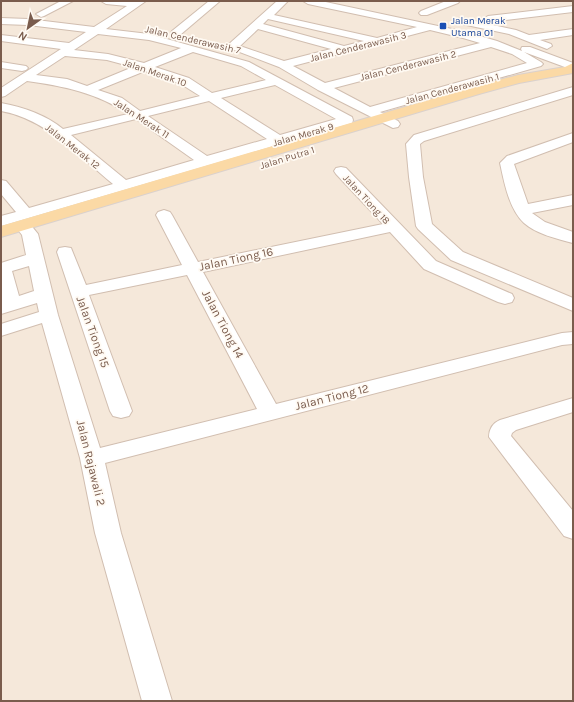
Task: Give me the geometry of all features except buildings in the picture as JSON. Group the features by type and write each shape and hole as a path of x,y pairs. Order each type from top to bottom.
{"main road":[{"name":"Jalan Putra 1","path":"1,232 388,122 551,79 572,68"},
{"name":"Jalan Putra 1","path":"1,242 26,225"}],"street":[{"path":"41,14 68,1"},
{"path":"106,1 142,3"},
{"path":"176,33 215,1"},
{"path":"256,25 283,1"},
{"path":"308,1 433,27 493,43"},
{"path":"334,1 362,5 477,31 572,68"},
{"path":"424,13 455,1"},
{"path":"120,25 142,3"},
{"path":"1,93 24,72 68,50 104,25 142,3"},
{"path":"488,19 573,9"},
{"path":"17,11 104,25"},
{"path":"411,11 439,16"},
{"path":"267,16 378,41"},
{"path":"455,20 512,32 529,38 572,68"},
{"path":"1,21 104,25"},
{"name":"Jalan Cenderawasih 7","path":"104,25 120,25 176,33 194,43"},
{"name":"Jalan Merak 9","path":"1,221 26,225 206,162 346,120 245,64 194,43 149,37 104,25"},
{"path":"256,25 344,49"},
{"name":"Jalan Cenderawasih 7","path":"256,25 229,45 283,65 388,122"},
{"name":"Jalan Cenderawasih 3","path":"283,65 433,27"},
{"path":"529,38 573,32"},
{"name":"Jalan Merak 10","path":"1,38 108,57 185,81 279,141"},
{"path":"87,90 144,67 194,43"},
{"name":"Jalan Cenderawasih 1","path":"368,111 535,66 537,64 536,62 493,43"},
{"name":"Jalan Cenderawasih 2","path":"322,87 493,43"},
{"name":"Jalan Merak 11","path":"1,65 67,83 118,101 206,162"},
{"path":"60,134 277,81"},
{"path":"573,91 420,138 413,144 416,176 424,226 457,256 573,305"},
{"name":"Jalan Merak 12","path":"1,107 12,109 47,123 120,182"},
{"path":"570,141 512,159 507,163 523,210 532,221 573,238"},
{"name":"Jalan Tiong 18","path":"341,171 430,265 505,298"},
{"path":"1,184 26,225"},
{"path":"523,210 573,200"},
{"name":"Jalan Tiong 14","path":"164,215 270,412"},
{"name":"Jalan Rajawali 2","path":"26,225 47,304 92,458 108,533 157,701"},
{"name":"Jalan Tiong 16","path":"79,292 393,227"},
{"name":"Jalan Tiong 15","path":"65,252 122,411"},
{"path":"36,258 2,269 6,307 47,304"},
{"path":"1,330 47,304"},
{"name":"Jalan Tiong 12","path":"92,458 562,339 573,338"},
{"path":"573,405 508,425 500,432 500,437 573,529"}],"shaded area":[{"path":"1,1 573,1 573,701 1,701"}],"place":[{"name":"Jalan Merak Utama 01","path":"443,26"}]}
